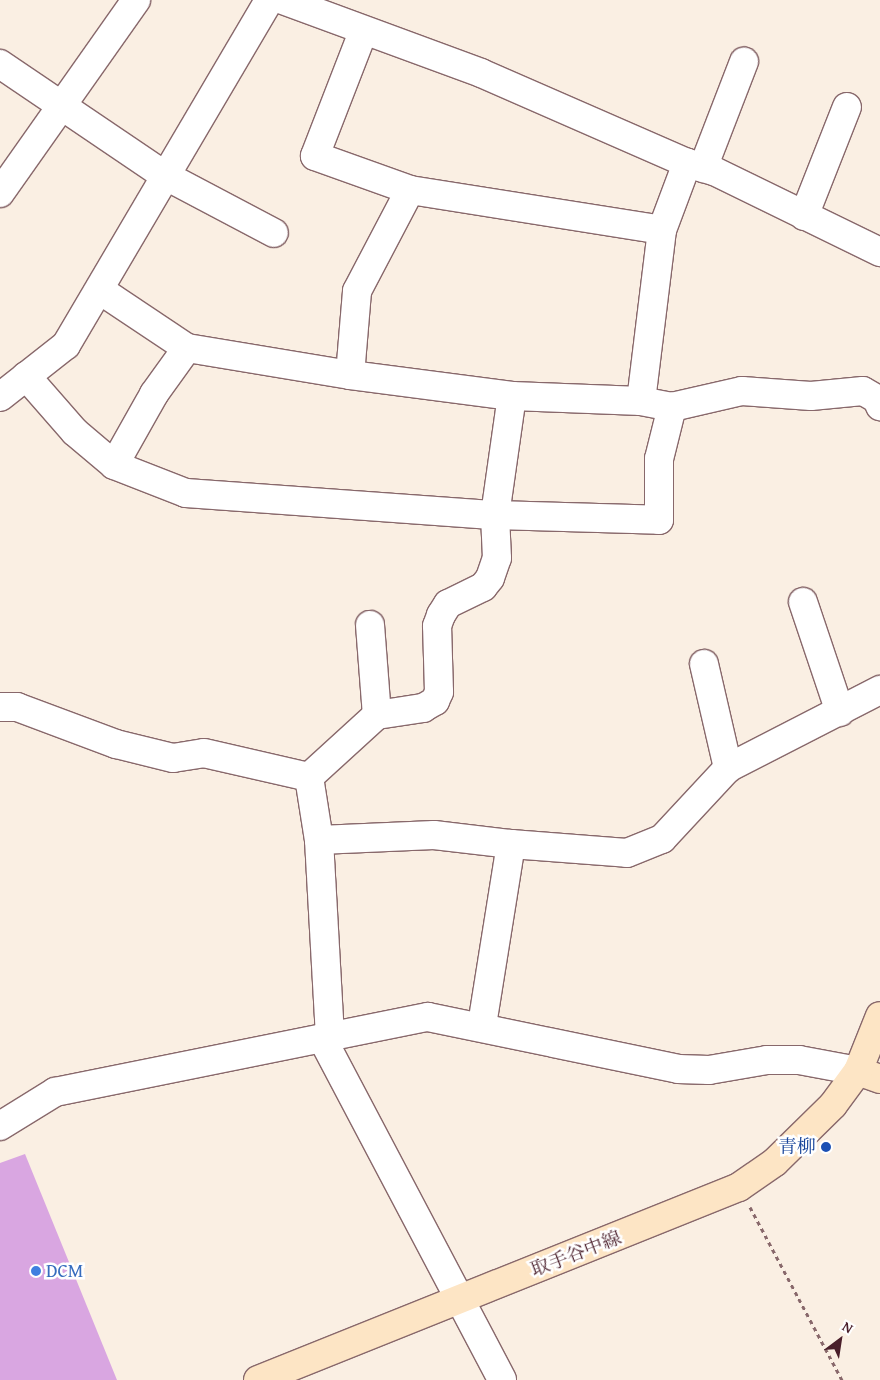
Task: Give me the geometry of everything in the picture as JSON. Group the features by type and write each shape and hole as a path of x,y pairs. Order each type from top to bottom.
{"main road":[{"name":"取手谷中線","path":"258,1380 739,1187 775,1162 833,1105 869,1075 880,1016"}],"street":[{"path":"1,189 136,0"},
{"path":"0,397 66,345 100,290 164,175 269,0"},
{"path":"283,0 363,32 482,73 695,165 880,252"},
{"path":"363,32 316,156 410,190 662,230"},
{"path":"641,401 662,230 744,62"},
{"path":"0,64 63,103 164,175 274,233"},
{"path":"804,216 847,107"},
{"path":"350,375 357,292 410,190"},
{"path":"100,290 186,348 350,375 512,396 641,401 672,407 742,391 812,396 863,391 877,399 880,406"},
{"path":"114,465 154,394 186,348"},
{"path":"26,376 75,432 114,465 186,493 496,515 659,520 659,459 672,407"},
{"path":"309,777 377,715 423,708 435,701 439,692 437,626 448,604 483,587 490,578 497,558 496,515 512,396"},
{"path":"803,602 840,712"},
{"path":"370,625 377,715"},
{"path":"704,664 728,768"},
{"path":"319,840 434,836 627,853 662,838 728,768 880,690"},
{"path":"0,707 17,707 116,744 173,758 204,753 309,777"},
{"path":"309,777 319,840 326,1037 458,1300 502,1380"},
{"path":"482,1026 511,844"},
{"path":"0,1126 56,1092 428,1017 482,1026 678,1069 709,1070 767,1060 799,1060 869,1075"}],"path":[{"path":"739,1187 842,1380"}],"building":[{"name":"DCM","path":"25,1154 117,1380 0,1380 0,1163"}],"place":[{"name":"青柳","path":"826,1147"},
{"name":"DCM","path":"36,1271"}]}
